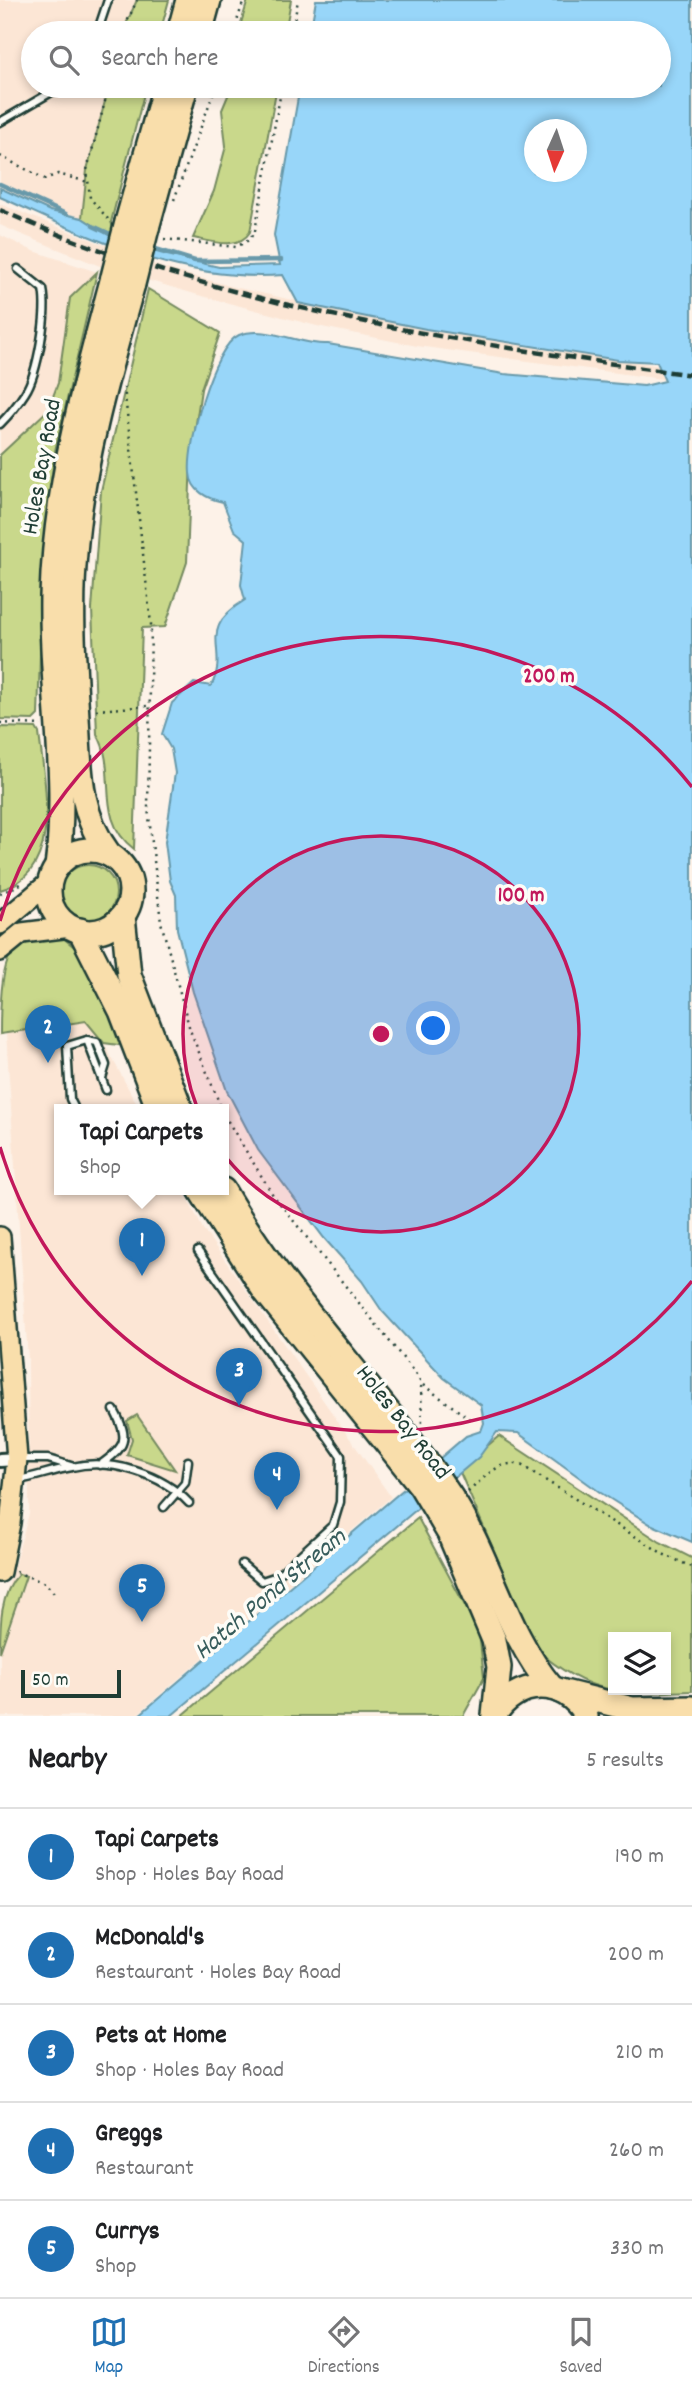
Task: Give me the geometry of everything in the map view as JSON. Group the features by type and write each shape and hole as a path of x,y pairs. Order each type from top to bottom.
{"highway":[{"path":"182,21 188,0"},
{"path":"203,21 209,0"},
{"name":"Holes Bay Road","path":"109,854 95,835 82,793 73,643 73,588 78,528 90,452 162,98"},
{"name":"Holes Bay Road","path":"136,227 182,98"},
{"name":"Holes Bay Road","path":"45,876 63,816 53,667 54,562 72,439 123,281"},
{"path":"76,929 103,929 122,916 128,907 131,887 124,868 109,854 98,850 75,853 45,876 53,908 76,929 121,1011 157,1104"},
{"path":"122,916 129,975 179,1104"},
{"name":"Holes Bay Road","path":"204,1195 264,1290 413,1449"},
{"name":"Holes Bay Road","path":"226,1195 270,1264 450,1501 481,1552 522,1647 556,1689 576,1702 586,1716"},
{"name":"Holes Bay Road","path":"450,1501 469,1575 494,1640 499,1667 494,1716"},
{"path":"494,1716 505,1700 518,1691 532,1687 556,1689 632,1709 692,1708"}],"main road":[{"path":"0,924 45,876"},
{"path":"0,951 22,933 76,929"},
{"path":"0,1237 8,1460 1,1569"}],"lane":[{"path":"101,21 108,0"},
{"path":"0,122 41,98"},
{"path":"0,424 25,393 31,380 45,312 43,289 18,269"},
{"path":"72,1104 67,1046 87,1040 106,1090"},
{"path":"198,1251 341,1455 340,1502 333,1525 276,1576 262,1581 242,1564"},
{"path":"100,1465 121,1451 124,1443 120,1421 114,1410"},
{"path":"8,1460 48,1459 72,1466"},
{"path":"164,1507 185,1483 188,1461"},
{"path":"8,1481 72,1466 100,1465 130,1469 178,1491 190,1503"}],"path":[{"path":"127,21 137,0"},
{"path":"237,21 244,0"},
{"path":"294,21 298,0"},
{"path":"106,98 87,170 90,198 136,227 190,244 236,247 249,240 255,231 280,98"},
{"path":"174,202 212,98"},
{"path":"0,156 45,179 58,174 88,181"},
{"path":"127,375 124,387 151,624 148,808 162,922 190,1030 220,1104"},
{"path":"96,710 148,706"},
{"path":"0,723 42,724"},
{"path":"0,894 45,876"},
{"path":"229,1123 273,1195 421,1384 471,1420"},
{"path":"413,1449 421,1384"},
{"path":"450,1501 466,1494 500,1465 509,1462 521,1465 665,1555 692,1567"},
{"path":"1,1569 45,1583 55,1594"}],"shaded area":[{"path":"0,0 137,0 127,21 21,21 21,98 106,98 87,170 82,218 50,211 0,188"},
{"path":"0,204 163,268 234,287 392,322 692,371 692,383 417,346 317,326 100,266 0,225"},
{"path":"0,235 31,250 97,272 70,298 58,383 48,410 0,455"},
{"path":"86,1021 104,1043 137,1104 54,1104 54,1195 186,1195 203,1229 391,1497 135,1716 0,1716 0,1614 29,1514 28,1360 6,1033"}],"green space":[{"path":"137,0 169,0 163,21 127,21"},
{"path":"248,0 291,0 287,21 242,21"},
{"path":"106,98 143,98 111,222 118,241 82,218 87,170"},
{"path":"227,98 275,98 250,232 245,238 231,243 193,238 214,191 226,146 222,110"},
{"path":"97,272 55,451 44,537 38,715 33,720 0,719 0,455 48,410 58,383 70,298"},
{"path":"148,289 220,333 201,389 191,458 187,562 165,627 142,628 134,849 122,837 110,809 106,763 97,734 92,609 101,491"},
{"path":"0,727 36,728 39,733 46,823 42,846 34,865 21,880 0,890"},
{"path":"88,865 103,870 111,878 116,893 111,908 103,916 88,921 73,916 65,908 60,893 65,878 73,870"},
{"path":"62,937 84,955 126,1046 104,1043 86,1021 0,1034 3,981 15,946 27,938"},
{"path":"137,1415 175,1470 127,1455 132,1439 127,1421"},
{"path":"499,1436 660,1542 692,1558 692,1691 671,1691 671,1632 608,1632 608,1689 574,1677 537,1650 459,1470"},
{"path":"418,1518 479,1632 484,1678 463,1716 182,1716"},
{"path":"19,1574 26,1576 0,1652 5,1600"}],"water":[{"path":"316,0 692,0 692,1542 650,1524 601,1493 518,1433 497,1432 479,1457 171,1716 138,1716 466,1436 481,1431 484,1423 481,1405 444,1378 382,1311 362,1281 324,1238 258,1150 227,1091 193,992 177,929 176,895 170,881 165,842 175,773 171,749 162,734 172,703 194,683 211,686 218,662 217,631 230,611 245,600 241,585 246,540 234,530 223,502 201,493 193,485 190,473 197,420 211,377 229,343 239,335 260,332 504,374 644,386 665,381 657,362 618,360 426,329 298,303 283,275 245,276 172,265 68,228 0,197 0,188 50,211 82,218 118,241 167,255 219,267 280,265 274,235 298,98 671,98 671,21 312,21"}],"waterway":[{"path":"0,184 66,214"},
{"path":"93,226 117,237"},
{"path":"149,247 195,261 281,260"}],"railway":[{"path":"0,210 83,244 167,272 253,296 427,334 692,375"}],"place":[{"name":"McDonald's","path":"48,1063"},
{"name":"Tapi Carpets","path":"142,1276"},
{"name":"Pets at Home","path":"239,1406"},
{"name":"Greggs","path":"277,1510"},
{"name":"Currys","path":"142,1622"}],"water label":[{"name":"Hatch Pond Stream","path":"271,1595"}]}
